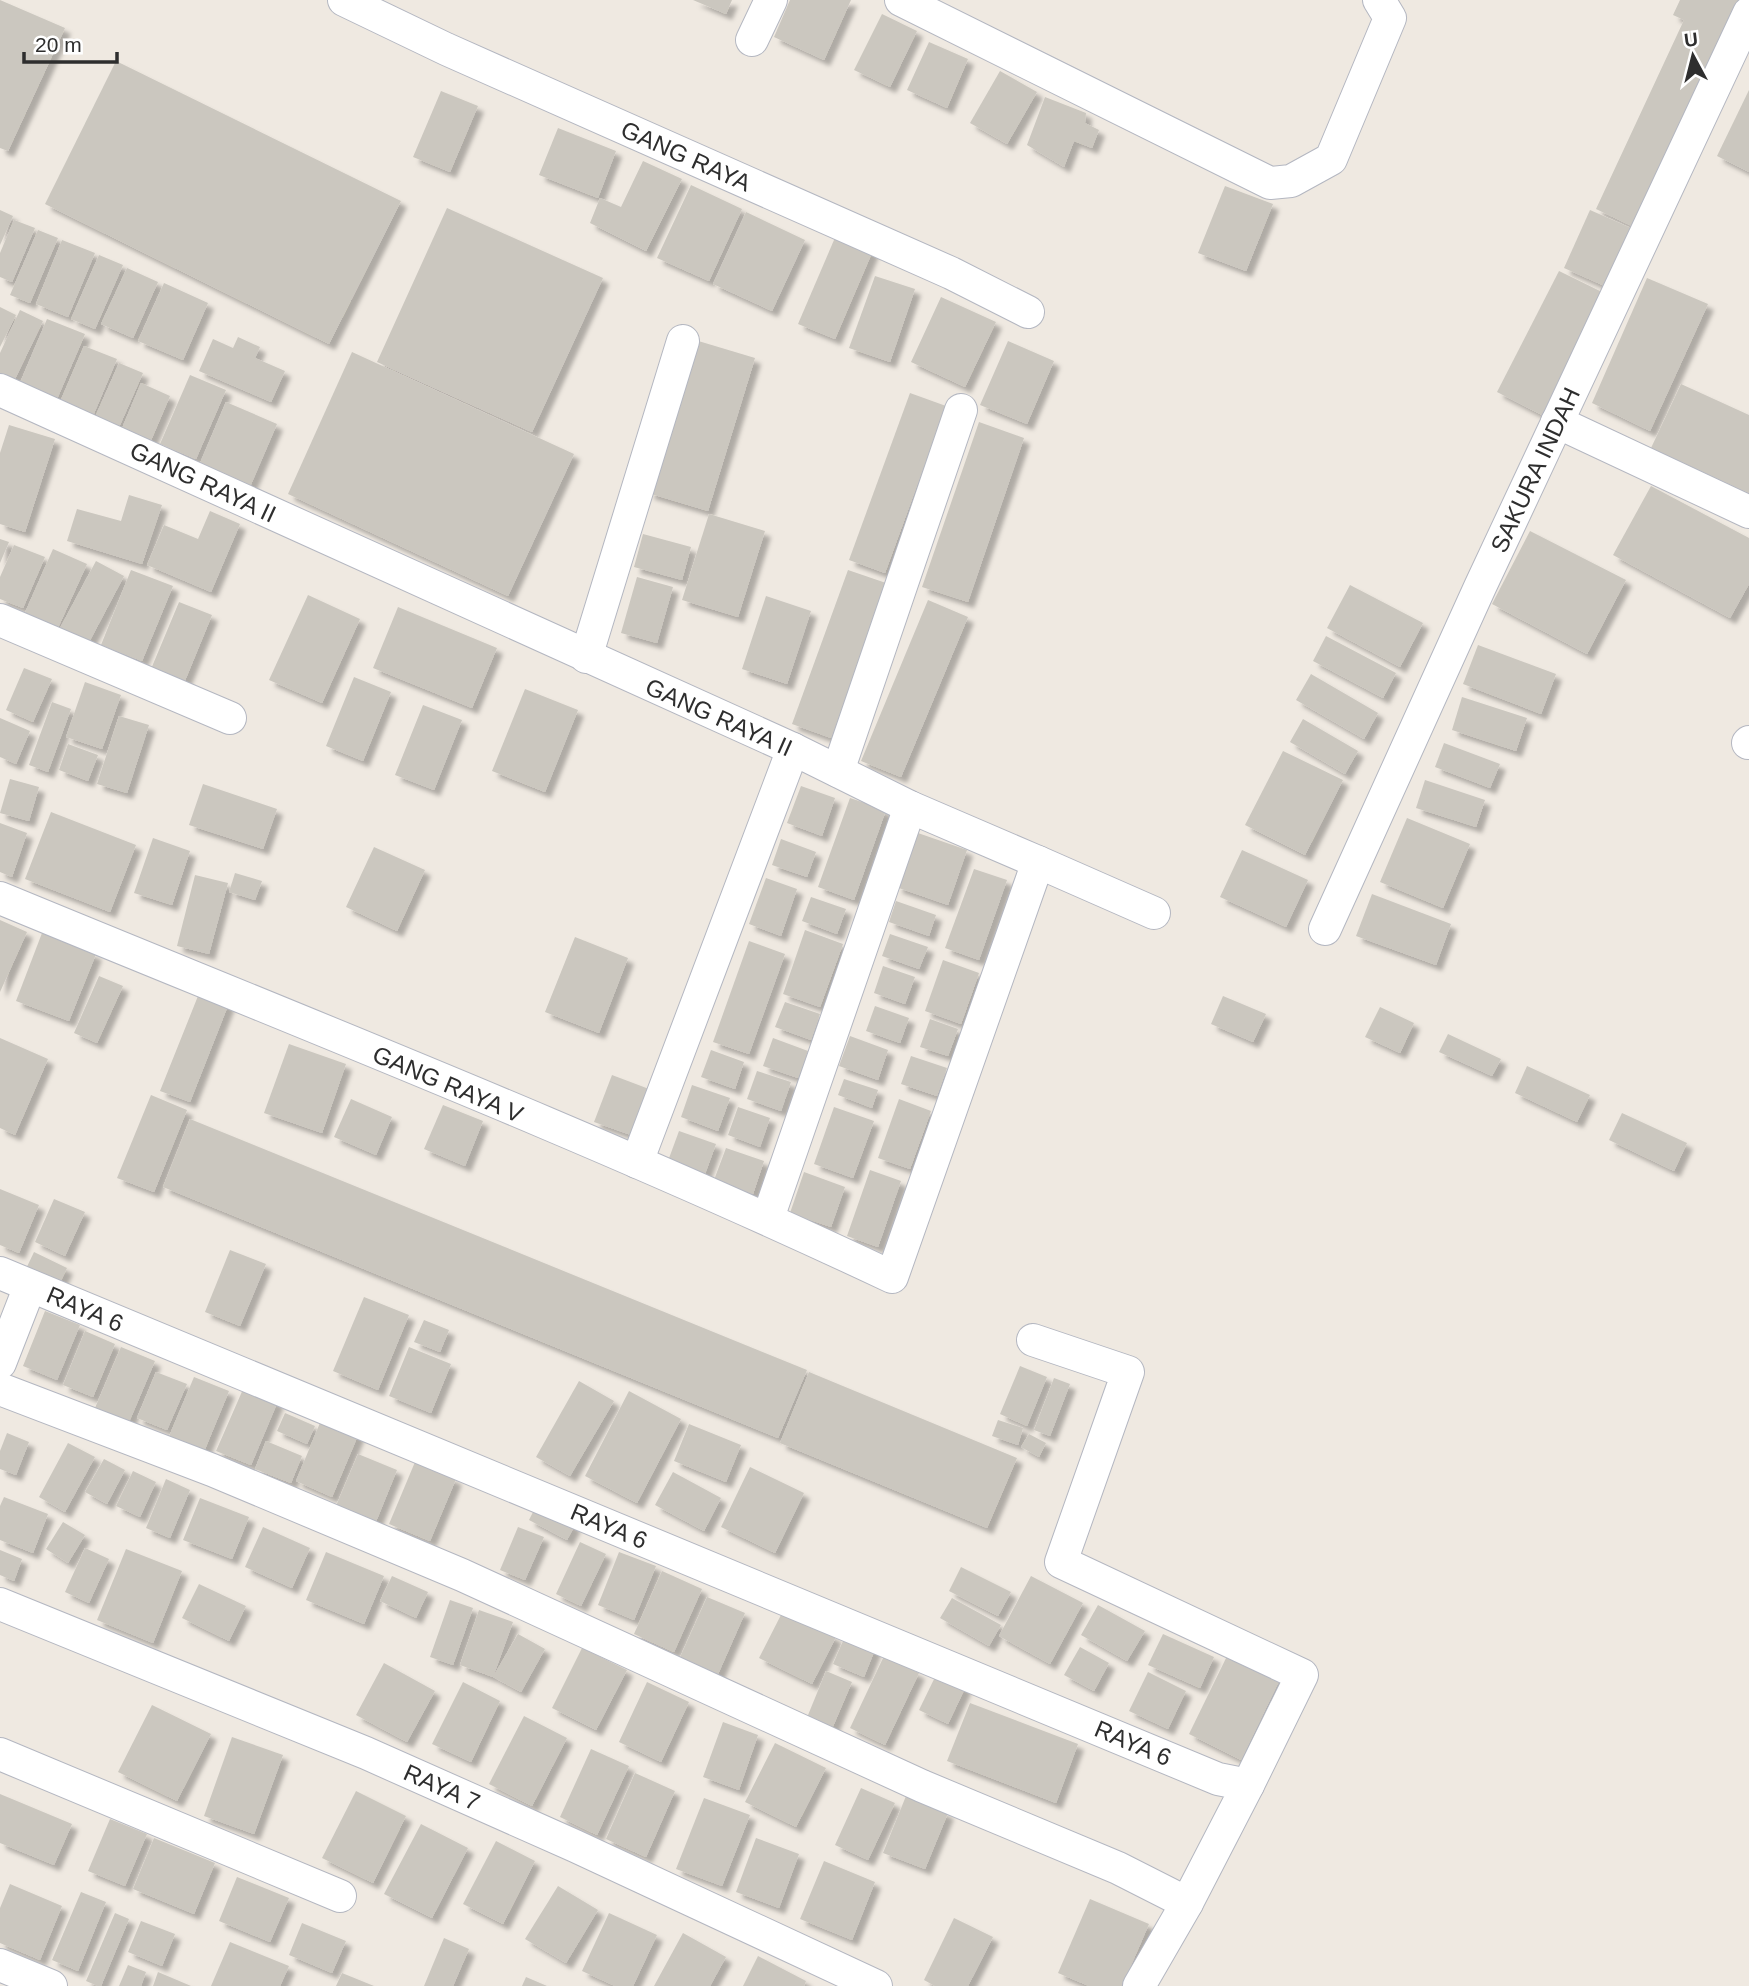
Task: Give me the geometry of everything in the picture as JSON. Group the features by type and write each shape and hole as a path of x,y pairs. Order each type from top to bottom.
{"street":[{"name":"GANG RAYA","path":"344,0 459,55 951,273 1028,312"},
{"path":"752,40 771,0"},
{"path":"901,0 1270,183 1291,181 1331,159 1390,19 1379,0"},
{"name":"SAKURA INDAH","path":"1325,929 1557,422 1749,13"},
{"path":"586,657 683,341"},
{"name":"GANG RAYA II","path":"0,390 793,750 911,807 1154,913"},
{"path":"838,771 961,410"},
{"path":"1557,422 1749,513"},
{"path":"0,620 230,718"},
{"path":"637,1162 793,750"},
{"path":"768,1218 911,807"},
{"name":"GANG RAYA V","path":"0,898 637,1162 768,1218 892,1277 1038,862"},
{"name":"RAYA 6","path":"0,1273 1233,1782"},
{"path":"0,1363 30,1286"},
{"path":"1034,1340 1128,1372 1061,1562 1302,1675 1233,1782 1187,1903 1139,1986"},
{"path":"0,1389 212,1470 463,1575 922,1786 1118,1868 1187,1903"},
{"name":"RAYA 7","path":"0,1604 366,1753 588,1852 876,1986"},
{"path":"0,1754 206,1843 340,1896"},
{"path":"0,1965 51,1986"}],"building":[{"path":"0,0 65,28 8,151 0,148"},
{"path":"693,0 732,0 726,14"},
{"path":"790,0 851,0 824,60 774,37"},
{"path":"1680,0 1749,0 1730,41 1712,33 1723,38 1634,227 1596,209 1684,20 1673,15"},
{"path":"882,14 917,31 890,87 854,70"},
{"path":"929,42 968,59 947,108 907,90"},
{"path":"116,61 401,201 329,344 45,204"},
{"path":"1000,71 1037,92 1007,144 970,123"},
{"path":"1749,90 1749,172 1717,156"},
{"path":"441,91 478,106 450,172 413,157"},
{"path":"1045,97 1086,113 1085,123 1099,130 1092,148 1074,141 1064,167 1027,145"},
{"path":"558,128 616,151 598,198 539,175"},
{"path":"643,161 682,179 646,251 590,223 600,198 621,207"},
{"path":"691,185 742,209 709,281 657,258"},
{"path":"1225,186 1273,204 1246,271 1198,253"},
{"path":"447,208 603,278 532,432 377,362"},
{"path":"0,210 13,216 0,245"},
{"path":"1590,210 1633,229 1607,287 1564,268"},
{"path":"746,212 805,240 772,311 713,284"},
{"path":"14,220 35,228 12,282 0,277 0,253"},
{"path":"38,230 58,238 30,303 10,295"},
{"path":"837,233 874,248 835,339 798,324"},
{"path":"62,240 95,253 68,317 36,304"},
{"path":"99,255 123,265 95,329 71,319"},
{"path":"127,268 158,282 133,338 101,324"},
{"path":"1559,271 1604,293 1542,415 1497,392"},
{"path":"875,276 915,289 890,362 849,348"},
{"path":"1647,278 1708,304 1650,431 1592,403"},
{"path":"164,283 208,303 183,360 138,341"},
{"path":"941,297 996,322 965,387 911,362"},
{"path":"0,307 16,315 0,347"},
{"path":"20,310 43,321 14,381 0,374 0,353"},
{"path":"47,319 85,334 54,406 17,390"},
{"path":"238,337 260,347 255,358 285,371 271,402 199,371 213,339 233,348"},
{"path":"695,340 755,358 708,511 648,493"},
{"path":"1008,341 1054,361 1027,424 980,405"},
{"path":"84,346 117,359 90,423 57,409"},
{"path":"352,352 574,454 508,596 288,494"},
{"path":"119,363 143,373 116,434 92,424"},
{"path":"190,375 226,390 196,459 160,444"},
{"path":"141,383 170,396 149,445 120,433"},
{"path":"1681,384 1749,415 1749,493 1651,448"},
{"path":"910,393 946,406 885,573 849,560"},
{"path":"226,402 277,424 249,489 198,468"},
{"path":"979,422 1024,438 968,602 922,587"},
{"path":"9,425 55,439 25,532 0,524 0,453"},
{"path":"1651,486 1749,538 1749,584 1730,618 1613,555"},
{"path":"129,495 162,505 142,564 67,541 77,509 121,521"},
{"path":"210,511 240,524 211,592 147,565 164,525 198,539"},
{"path":"709,514 765,531 738,617 682,600"},
{"path":"1530,531 1626,580 1587,654 1492,604"},
{"path":"643,534 691,547 682,580 634,567"},
{"path":"0,539 9,542 0,563"},
{"path":"14,545 45,557 23,608 0,599 0,577"},
{"path":"53,549 87,564 57,630 24,615"},
{"path":"96,561 124,576 88,644 59,630"},
{"path":"131,570 173,586 142,661 101,645"},
{"path":"848,570 886,583 831,738 792,724"},
{"path":"637,577 673,587 657,643 621,633"},
{"path":"1350,585 1423,623 1400,667 1327,628"},
{"path":"308,595 360,619 322,703 269,680"},
{"path":"766,596 811,611 787,684 742,669"},
{"path":"928,600 968,617 901,777 861,761"},
{"path":"179,602 212,615 184,683 151,669"},
{"path":"398,607 497,648 472,708 373,668"},
{"path":"1326,636 1396,673 1383,698 1313,661"},
{"path":"1478,645 1556,674 1541,714 1463,684"},
{"path":"24,668 52,679 33,722 6,710"},
{"path":"1311,674 1378,713 1364,739 1296,700"},
{"path":"354,677 391,692 363,761 326,746"},
{"path":"85,682 121,695 102,749 66,737"},
{"path":"525,689 578,710 545,792 492,771"},
{"path":"1462,697 1527,718 1516,751 1452,730"},
{"path":"52,702 71,709 48,772 29,765"},
{"path":"423,705 462,720 434,790 395,775"},
{"path":"119,716 149,725 127,793 97,784"},
{"path":"0,718 30,731 16,764 0,757"},
{"path":"1303,719 1358,751 1345,774 1290,742"},
{"path":"1444,743 1500,764 1490,788 1435,767"},
{"path":"68,744 98,755 88,781 59,770"},
{"path":"1283,751 1343,780 1305,855 1245,825"},
{"path":"10,779 39,787 29,821 0,813"},
{"path":"1425,780 1485,800 1476,827 1416,808"},
{"path":"203,784 277,809 263,849 189,825"},
{"path":"801,786 835,798 822,836 787,823"},
{"path":"850,798 886,810 854,900 818,887"},
{"path":"51,812 136,845 110,912 25,879"},
{"path":"1407,818 1470,844 1443,908 1380,882"},
{"path":"0,823 27,833 12,877 0,872"},
{"path":"915,832 967,850 948,905 896,887"},
{"path":"153,838 190,851 172,905 134,893"},
{"path":"781,839 816,852 807,877 772,865"},
{"path":"374,847 425,870 397,931 346,907"},
{"path":"1242,850 1308,880 1286,927 1220,897"},
{"path":"974,869 1007,880 979,960 945,948"},
{"path":"235,873 262,881 255,900 229,892"},
{"path":"195,875 228,883 209,954 177,946"},
{"path":"766,878 797,889 781,936 749,924"},
{"path":"1372,894 1451,924 1436,965 1356,936"},
{"path":"811,897 846,909 837,934 802,921"},
{"path":"896,901 936,915 929,936 889,922"},
{"path":"0,920 27,932 0,992"},
{"path":"805,930 843,944 820,1007 783,994"},
{"path":"42,933 96,954 69,1021 16,1001"},
{"path":"890,934 928,947 919,969 882,956"},
{"path":"575,937 628,958 599,1033 545,1012"},
{"path":"749,941 785,954 749,1054 713,1042"},
{"path":"943,960 979,973 961,1024 925,1011"},
{"path":"883,966 915,977 905,1004 874,993"},
{"path":"99,976 123,986 97,1043 74,1033"},
{"path":"200,991 229,1003 190,1102 160,1091"},
{"path":"1223,996 1266,1014 1253,1042 1211,1024"},
{"path":"785,1002 820,1014 811,1040 775,1027"},
{"path":"875,1006 909,1018 900,1043 866,1031"},
{"path":"1380,1007 1414,1023 1400,1053 1365,1037"},
{"path":"930,1019 958,1029 948,1056 920,1047"},
{"path":"1448,1034 1501,1059 1492,1076 1439,1052"},
{"path":"850,1036 888,1050 878,1080 839,1066"},
{"path":"0,1038 48,1059 15,1135 0,1128"},
{"path":"773,1038 808,1051 798,1078 763,1066"},
{"path":"289,1044 346,1064 322,1133 264,1113"},
{"path":"711,1050 744,1062 735,1089 701,1077"},
{"path":"911,1056 947,1068 937,1096 901,1084"},
{"path":"1527,1066 1590,1095 1577,1122 1515,1093"},
{"path":"757,1071 791,1082 781,1111 747,1099"},
{"path":"612,1075 649,1089 631,1135 594,1122"},
{"path":"844,1079 878,1090 872,1108 838,1095"},
{"path":"692,1085 730,1098 718,1131 681,1117"},
{"path":"151,1095 187,1110 154,1192 117,1178"},
{"path":"351,1099 392,1117 376,1155 334,1137"},
{"path":"899,1099 931,1111 910,1169 878,1158"},
{"path":"443,1105 483,1121 465,1166 424,1149"},
{"path":"738,1107 770,1118 760,1147 728,1135"},
{"path":"834,1107 874,1121 853,1178 814,1164"},
{"path":"1622,1113 1687,1143 1674,1171 1609,1140"},
{"path":"190,1119 807,1370 778,1438 163,1187"},
{"path":"679,1131 716,1144 705,1174 668,1161"},
{"path":"726,1148 764,1161 753,1194 714,1180"},
{"path":"870,1170 901,1181 878,1247 847,1236"},
{"path":"804,1172 845,1187 831,1227 790,1213"},
{"path":"0,1189 39,1205 19,1253 0,1245"},
{"path":"54,1199 85,1212 65,1256 35,1242"},
{"path":"230,1250 266,1264 240,1326 205,1312"},
{"path":"34,1252 67,1268 57,1289 24,1273"},
{"path":"364,1297 409,1315 378,1390 333,1371"},
{"path":"45,1311 80,1325 57,1380 23,1366"},
{"path":"424,1320 449,1330 440,1352 414,1342"},
{"path":"85,1331 115,1344 93,1397 63,1385"},
{"path":"121,1347 155,1361 129,1422 95,1408"},
{"path":"409,1347 451,1364 431,1413 389,1396"},
{"path":"1020,1366 1047,1377 1027,1426 1000,1414"},
{"path":"156,1372 187,1384 167,1430 137,1418"},
{"path":"809,1372 1017,1458 987,1528 780,1443"},
{"path":"194,1377 229,1391 203,1454 168,1439"},
{"path":"1054,1378 1070,1384 1050,1436 1034,1430"},
{"path":"579,1381 614,1401 570,1476 536,1457"},
{"path":"244,1387 278,1401 251,1465 216,1451"},
{"path":"629,1391 681,1419 637,1503 585,1476"},
{"path":"285,1413 315,1426 307,1444 277,1431"},
{"path":"322,1418 359,1433 332,1497 296,1481"},
{"path":"998,1420 1023,1428 1018,1445 992,1436"},
{"path":"689,1424 741,1445 726,1482 674,1461"},
{"path":"7,1433 29,1442 16,1475 0,1469 0,1451"},
{"path":"1029,1434 1046,1443 1039,1457 1021,1447"},
{"path":"266,1441 302,1456 291,1483 255,1469"},
{"path":"68,1443 95,1457 65,1512 39,1497"},
{"path":"358,1454 397,1470 373,1529 333,1513"},
{"path":"104,1459 125,1470 107,1504 85,1492"},
{"path":"415,1462 456,1479 430,1541 389,1524"},
{"path":"750,1467 804,1493 775,1553 721,1527"},
{"path":"133,1471 156,1482 140,1517 116,1506"},
{"path":"673,1472 721,1498 704,1531 655,1505"},
{"path":"166,1479 190,1490 170,1538 146,1528"},
{"path":"4,1497 48,1514 33,1553 0,1540 0,1506"},
{"path":"200,1498 249,1517 232,1559 183,1540"},
{"path":"537,1504 575,1525 567,1540 529,1520"},
{"path":"63,1522 85,1535 68,1563 46,1549"},
{"path":"263,1527 310,1548 292,1588 245,1567"},
{"path":"518,1527 544,1537 525,1580 500,1570"},
{"path":"580,1542 606,1554 581,1606 556,1594"},
{"path":"85,1548 109,1559 89,1603 65,1592"},
{"path":"126,1549 182,1571 153,1643 97,1620"},
{"path":"0,1550 22,1559 14,1581 0,1575"},
{"path":"326,1552 384,1576 364,1624 306,1600"},
{"path":"619,1552 656,1566 634,1620 598,1605"},
{"path":"961,1567 1011,1592 998,1616 949,1591"},
{"path":"662,1571 702,1589 674,1652 634,1634"},
{"path":"392,1576 428,1592 416,1618 380,1601"},
{"path":"1031,1576 1083,1603 1050,1664 999,1636"},
{"path":"199,1584 246,1606 229,1641 182,1618"},
{"path":"707,1597 745,1613 715,1681 677,1664"},
{"path":"952,1598 1001,1625 989,1646 940,1618"},
{"path":"450,1600 473,1608 453,1665 430,1657"},
{"path":"1098,1605 1145,1631 1127,1661 1081,1635"},
{"path":"479,1610 513,1622 493,1677 460,1665"},
{"path":"783,1611 836,1637 812,1684 759,1658"},
{"path":"518,1634 545,1649 521,1692 493,1677"},
{"path":"846,1634 876,1647 864,1677 833,1664"},
{"path":"1163,1634 1214,1657 1200,1688 1148,1665"},
{"path":"1080,1647 1109,1663 1094,1691 1064,1675"},
{"path":"582,1648 627,1670 596,1730 552,1708"},
{"path":"1228,1654 1280,1679 1241,1760 1189,1734"},
{"path":"884,1656 919,1673 885,1745 850,1728"},
{"path":"384,1663 435,1691 407,1742 356,1715"},
{"path":"826,1671 852,1682 831,1731 806,1720"},
{"path":"1148,1672 1186,1691 1168,1729 1129,1711"},
{"path":"937,1673 966,1686 948,1724 919,1710"},
{"path":"463,1682 500,1701 471,1762 432,1744"},
{"path":"647,1682 689,1702 661,1762 619,1742"},
{"path":"970,1703 1078,1744 1056,1803 947,1761"},
{"path":"152,1705 211,1734 177,1801 118,1772"},
{"path":"524,1716 567,1738 532,1806 489,1784"},
{"path":"723,1722 758,1735 739,1790 703,1777"},
{"path":"232,1737 283,1755 254,1834 204,1816"},
{"path":"775,1743 826,1768 796,1827 745,1802"},
{"path":"591,1749 629,1766 597,1835 560,1817"},
{"path":"635,1773 675,1791 646,1857 606,1839"},
{"path":"861,1788 895,1803 868,1860 835,1845"},
{"path":"356,1791 406,1816 373,1883 322,1858"},
{"path":"0,1794 72,1824 54,1865 0,1843"},
{"path":"906,1796 948,1813 925,1869 883,1853"},
{"path":"704,1798 750,1815 722,1886 676,1869"},
{"path":"110,1819 147,1834 125,1886 88,1871"},
{"path":"421,1824 468,1848 432,1918 384,1894"},
{"path":"154,1838 215,1863 194,1914 133,1889"},
{"path":"756,1838 799,1854 779,1908 736,1892"},
{"path":"496,1841 535,1861 503,1924 463,1904"},
{"path":"824,1861 875,1882 852,1940 800,1919"},
{"path":"237,1877 289,1898 270,1942 219,1921"},
{"path":"10,1884 62,1906 40,1960 0,1943 0,1908"},
{"path":"558,1886 598,1910 566,1963 525,1939"},
{"path":"81,1892 106,1902 78,1971 52,1960"},
{"path":"1090,1899 1149,1924 1122,1986 1089,1986 1058,1973"},
{"path":"115,1913 129,1919 101,1986 98,1986 86,1981"},
{"path":"609,1913 657,1935 633,1986 615,1986 582,1971"},
{"path":"954,1918 993,1937 968,1986 935,1986 924,1980"},
{"path":"141,1921 175,1934 162,1966 128,1952"},
{"path":"302,1923 346,1941 332,1973 289,1955"},
{"path":"683,1933 726,1957 710,1986 654,1986"},
{"path":"444,1938 469,1949 453,1986 424,1986"},
{"path":"230,1942 289,1966 280,1986 211,1986"},
{"path":"758,1956 806,1981 804,1986 743,1986"},
{"path":"128,1965 146,1972 141,1986 119,1986"},
{"path":"158,1972 191,1986 153,1986"},
{"path":"342,1973 374,1986 336,1986"},
{"path":"526,1977 547,1986 522,1986"}]}
